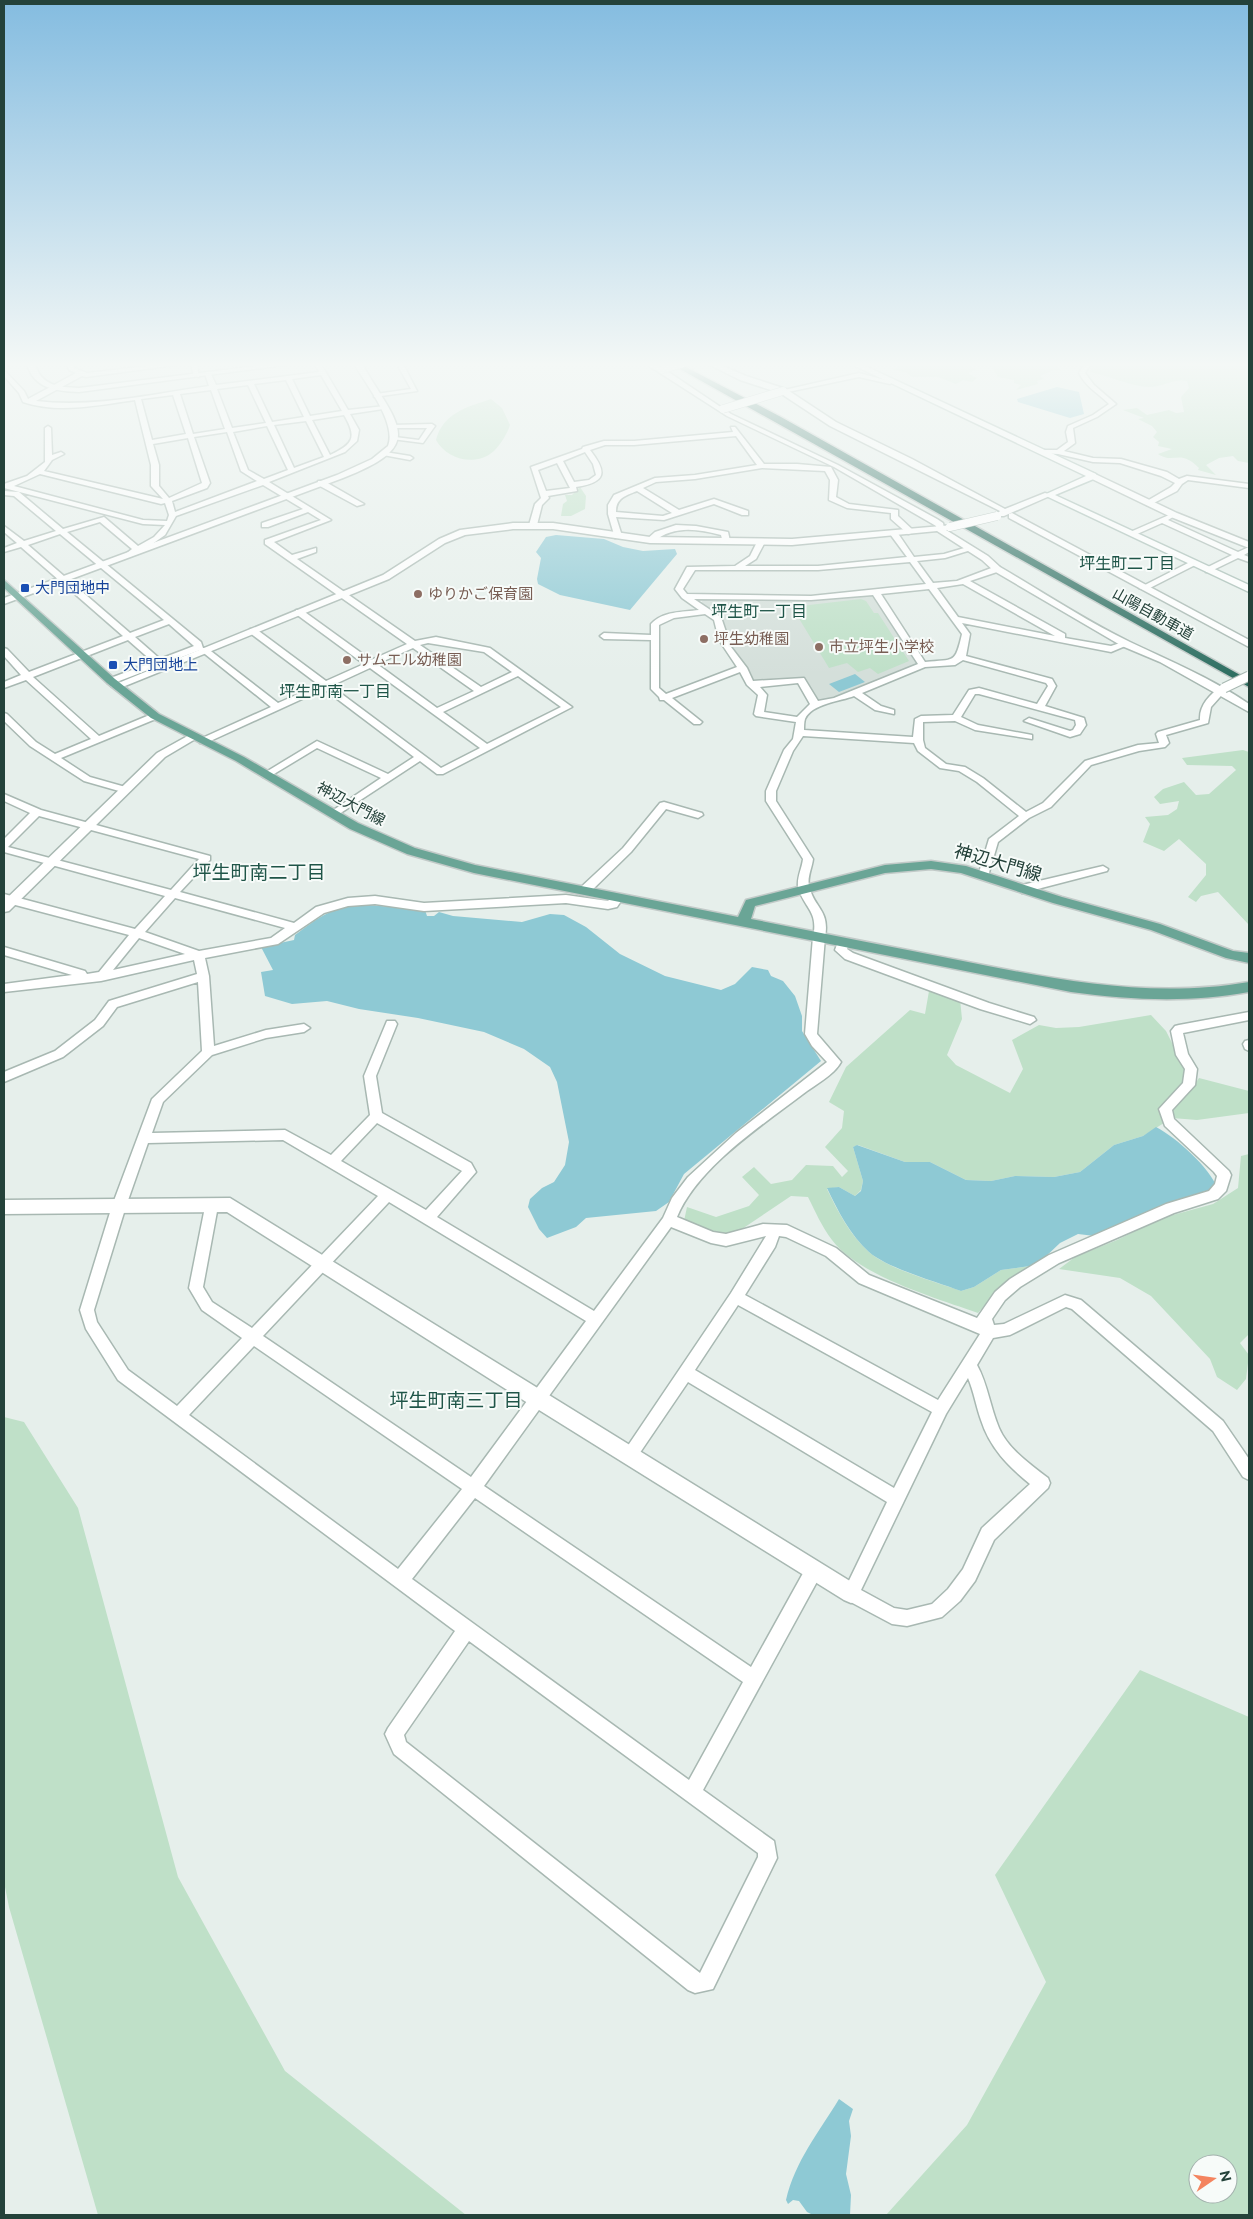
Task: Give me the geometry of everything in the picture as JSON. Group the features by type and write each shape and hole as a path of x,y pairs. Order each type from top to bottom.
{"highway":[{"name":"山陽自動車道","path":"864,468 1249,684"},
{"name":"山陽自動車道","path":"879,468 1249,675"}],"main road":[{"name":"神辺大門線","path":"4,583 113,684 155,716 266,775 333,814 411,852 474,869 1105,992 1173,996 1249,987"},
{"name":"神辺大門線","path":"744,922 745,912 751,903 804,888 885,869 913,866 954,868 1155,927 1231,955 1249,958"}],"street":[{"path":"5,488 41,472 44,468"},
{"path":"4,602 104,566 138,550 157,538 170,523 173,515 168,501 155,486 155,468"},
{"path":"41,472 161,502 168,501 206,483 201,468"},
{"path":"244,468 245,471 286,497 327,520 268,542 480,691"},
{"path":"173,515 302,468"},
{"path":"122,558 363,468"},
{"path":"534,525 539,504 545,498 534,469 538,468"},
{"path":"544,494 574,489 563,468"},
{"path":"572,485 596,481 600,477 598,468"},
{"path":"618,536 612,514 612,505 617,497 655,480 688,478 752,468"},
{"path":"813,468 828,468 834,480 832,498 836,502 844,507 854,509 895,512 894,517 911,532"},
{"path":"839,468 940,524 968,548 985,558 996,569 1126,644 1223,689 1249,709"},
{"path":"920,468 999,513"},
{"path":"1076,468 1174,515 1249,545"},
{"path":"1143,468 1164,474 1179,482"},
{"path":"113,684 253,631 386,577 442,541 463,532 534,525 650,540 726,542 792,542 894,534 945,528 999,513 1094,476"},
{"path":"1150,503 1174,489 1179,482 1187,478 1249,486"},
{"path":"321,483 360,504"},
{"path":"5,488 143,522 170,523"},
{"path":"5,488 16,494 61,530 198,644 198,647 158,662 113,684"},
{"path":"637,488 678,513"},
{"path":"1048,495 1249,589"},
{"path":"612,514 664,518 714,501 745,513"},
{"path":"265,525 310,509"},
{"path":"1132,533 1174,515"},
{"path":"1012,516 1249,644"},
{"path":"4,550 61,530 101,520 138,550"},
{"path":"1162,520 1249,560"},
{"path":"650,540 675,528 698,527 725,534 726,542"},
{"path":"4,528 158,662"},
{"path":"400,1580 473,1488 668,1221 677,1199 726,1148 835,1062 816,1043 811,1034 819,937 822,923 804,888 803,879 807,870 808,859 771,801 771,791 800,726 801,717 815,704 856,692 923,665 955,662 961,657 966,634 894,534"},
{"path":"735,569 753,557 761,542"},
{"path":"918,740 800,726 759,714 763,695 750,683 743,668 732,659 720,637 718,619 685,596 679,589 690,569 818,568 945,556 968,548"},
{"path":"1209,570 1249,549"},
{"path":"291,558 313,550"},
{"path":"1144,588 1195,563"},
{"path":"685,596 811,598 876,593 964,582 996,569"},
{"path":"964,582 1064,636 1067,641"},
{"path":"876,593 923,665"},
{"path":"697,722 664,698 655,689 655,624 660,619 707,611"},
{"path":"299,612 486,748"},
{"path":"955,618 1111,649 1126,644"},
{"path":"4,685 169,621"},
{"path":"6,902 161,756 277,707 326,685 414,644 427,640 436,640 486,650 520,672 567,707 440,772 326,685 253,631"},
{"path":"604,636 655,638"},
{"path":"204,650 277,707"},
{"path":"4,651 27,676 98,740"},
{"path":"961,657 1049,681 1052,686 1040,707"},
{"path":"664,698 743,668"},
{"path":"436,712 520,672"},
{"path":"983,876 994,841 1025,816 1046,805 1088,763 1138,748 1162,745 1164,742 1161,734 1204,721 1203,716 1210,701 1223,689 1249,675"},
{"path":"753,685 801,680 815,704"},
{"path":"956,718 972,692 979,690 1078,718 1081,725 1077,732 1070,734 1029,721"},
{"path":"856,692 878,708 891,712"},
{"path":"4,716 33,744 52,758 87,779 126,790"},
{"path":"52,758 155,716"},
{"path":"1025,816 962,768 943,766 921,749 918,740 918,721 921,719 956,718 975,727 1029,737"},
{"path":"266,775 317,744 388,778"},
{"path":"333,814 420,757"},
{"path":"4,798 37,812 206,858 137,933 101,977"},
{"path":"584,891 627,850 664,805 698,815"},
{"path":"4,845 37,812"},
{"path":"4,849 296,927"},
{"path":"1022,889 1103,869"},
{"path":"4,988 101,977 199,955 274,941 320,910 348,902 375,900 424,907 566,899 608,905 614,904 618,898"},
{"path":"6,902 137,933 199,955"},
{"path":"843,942 841,950 849,956 918,979 988,1008 1030,1020"},
{"path":"4,951 81,974 85,979"},
{"path":"199,955 203,976 208,1052"},
{"path":"4,1077 59,1054 99,1023 113,1004 203,976"},
{"path":"989,1332 984,1318 1000,1296 1015,1283 1054,1259 1171,1208 1213,1195 1221,1187 1224,1175 1219,1168 1169,1122 1165,1109 1189,1085 1191,1070 1182,1055 1177,1031 1179,1029 1249,1016"},
{"path":"376,1116 370,1076 391,1024"},
{"path":"304,1028 266,1034 208,1052 158,1099 143,1138 86,1310 91,1324 123,1375 466,1629 767,1848 768,1858 706,1982 695,1984 400,1748 394,1734 466,1629"},
{"path":"332,1162 376,1116"},
{"path":"376,1116 466,1167 468,1172 428,1218"},
{"path":"143,1138 284,1135 428,1218 595,1319"},
{"path":"178,1416 253,1339 387,1195"},
{"path":"4,1207 230,1205 537,1399 630,1455 813,1572 892,1616 907,1618 936,1611 954,1595 969,1575 988,1534 1042,1483 1022,1467 993,1433 978,1379 969,1366"},
{"path":"211,1206 196,1288 207,1306 753,1678"},
{"path":"668,1221 680,1223 711,1237 726,1240 763,1230 787,1231 831,1252 864,1279 972,1323 989,1332 1006,1330 1065,1301 1076,1304 1218,1426 1249,1472"},
{"path":"630,1455 736,1297 770,1243 774,1230"},
{"path":"736,1297 941,1410"},
{"path":"851,1594 941,1410 989,1332"},
{"path":"686,1373 897,1499"},
{"path":"692,1792 813,1572"}],"shaded area":[{"name":"市立坪生小学校","path":"874,597 920,664 834,698 821,701 817,700 805,678 753,682 751,673 736,658 724,636 721,616 701,603 703,600 811,601"}],"green space":[{"path":"1199,468 1209,468 1216,475 1198,470"},
{"path":"580,487 586,496 585,509 571,516 561,516 563,504 567,501 565,495 572,495"},
{"path":"861,599 866,601 874,613 878,613 909,661 878,674 870,668 858,672 847,663 829,668 792,607"},
{"path":"1243,750 1249,752 1249,925 1218,892 1201,896 1196,902 1188,897 1206,875 1206,864 1179,839 1164,851 1143,842 1150,824 1145,817 1168,815 1177,809 1179,801 1160,804 1154,797 1163,789 1184,782 1196,795 1209,794 1236,770 1232,766 1187,765 1182,758"},
{"path":"929,991 960,999 962,1019 947,1055 956,1065 1010,1093 1023,1069 1012,1040 1039,1025 1056,1028 1079,1027 1151,1015 1166,1031 1190,1079 1181,1089 1188,1094 1199,1078 1249,1091 1249,1113 1197,1120 1172,1118 1143,1136 1114,1145 1080,1172 1054,1177 1015,1176 991,1181 966,1180 930,1162 905,1162 858,1145 853,1147 863,1181 861,1190 855,1196 839,1187 827,1189 850,1231 877,1258 913,1274 961,1291 974,1287 1001,1270 1030,1266 1000,1288 978,1313 920,1293 879,1275 860,1264 844,1253 832,1240 808,1197 791,1196 736,1233 722,1236 684,1221 687,1207 716,1217 749,1206 759,1195 742,1177 754,1167 771,1184 792,1180 806,1165 833,1166 842,1177 848,1171 825,1147 842,1128 844,1111 829,1102 846,1067 910,1010 925,1014"},
{"path":"1249,1154 1249,1334 1240,1343 1249,1355 1246,1379 1237,1390 1217,1377 1210,1359 1151,1296 1120,1278 1059,1269 1075,1257 1117,1240 1162,1218 1213,1204 1238,1188 1241,1156"},
{"path":"4,1417 24,1422 78,1508 178,1877 285,2071 466,2215 98,2215 9,1907 4,1882"},
{"path":"1140,1670 1249,1717 1249,2215 886,2215 967,2125 1046,1982 995,1875"}],"water":[{"path":"556,535 604,539 623,547 643,551 675,549 677,554 630,610 560,595 538,584 537,579 541,558 536,552 546,537"},
{"path":"855,674 865,682 839,692 829,684"},
{"path":"358,904 425,910 427,916 434,916 439,912 453,916 522,922 550,914 564,915 586,927 620,954 665,976 721,990 735,984 752,967 768,970 771,976 783,981 795,996 802,1016 802,1031 821,1061 684,1174 669,1202 656,1211 586,1218 576,1227 547,1238 539,1229 528,1207 530,1199 542,1188 554,1182 565,1165 569,1142 557,1082 550,1067 524,1049 484,1032 418,1018 359,1009 327,1001 292,1004 265,996 261,972 273,970 261,947 294,940 295,935 324,915"},
{"path":"1156,1127 1192,1154 1214,1180 1218,1189 1103,1237 1078,1234 1060,1243 1041,1261 1030,1266 1001,1270 974,1287 961,1291 888,1264 869,1252 850,1230 827,1188 839,1187 855,1196 861,1191 863,1181 853,1147 857,1145 905,1162 930,1162 966,1180 991,1181 1015,1176 1054,1177 1080,1172 1114,1145 1143,1136"},
{"path":"839,2099 853,2109 849,2121 851,2136 846,2174 851,2195 850,2215 811,2214 807,2212 799,2201 793,2200 788,2204 786,2200 801,2160"}],"place":[{"name":"大門団地中","path":"25,588"},
{"name":"ゆりかご保育園","path":"418,594"},
{"name":"坪生幼稚園","path":"704,639"},
{"name":"市立坪生小学校","path":"819,647"},
{"name":"サムエル幼稚園","path":"347,660"},
{"name":"大門団地上","path":"113,665"}],"district":[{"name":"坪生町二丁目","path":"1127,563"},
{"name":"坪生町一丁目","path":"759,611"},
{"name":"坪生町南一丁目","path":"335,691"},
{"name":"坪生町南二丁目","path":"259,872"},
{"name":"坪生町南三丁目","path":"456,1400"}]}
